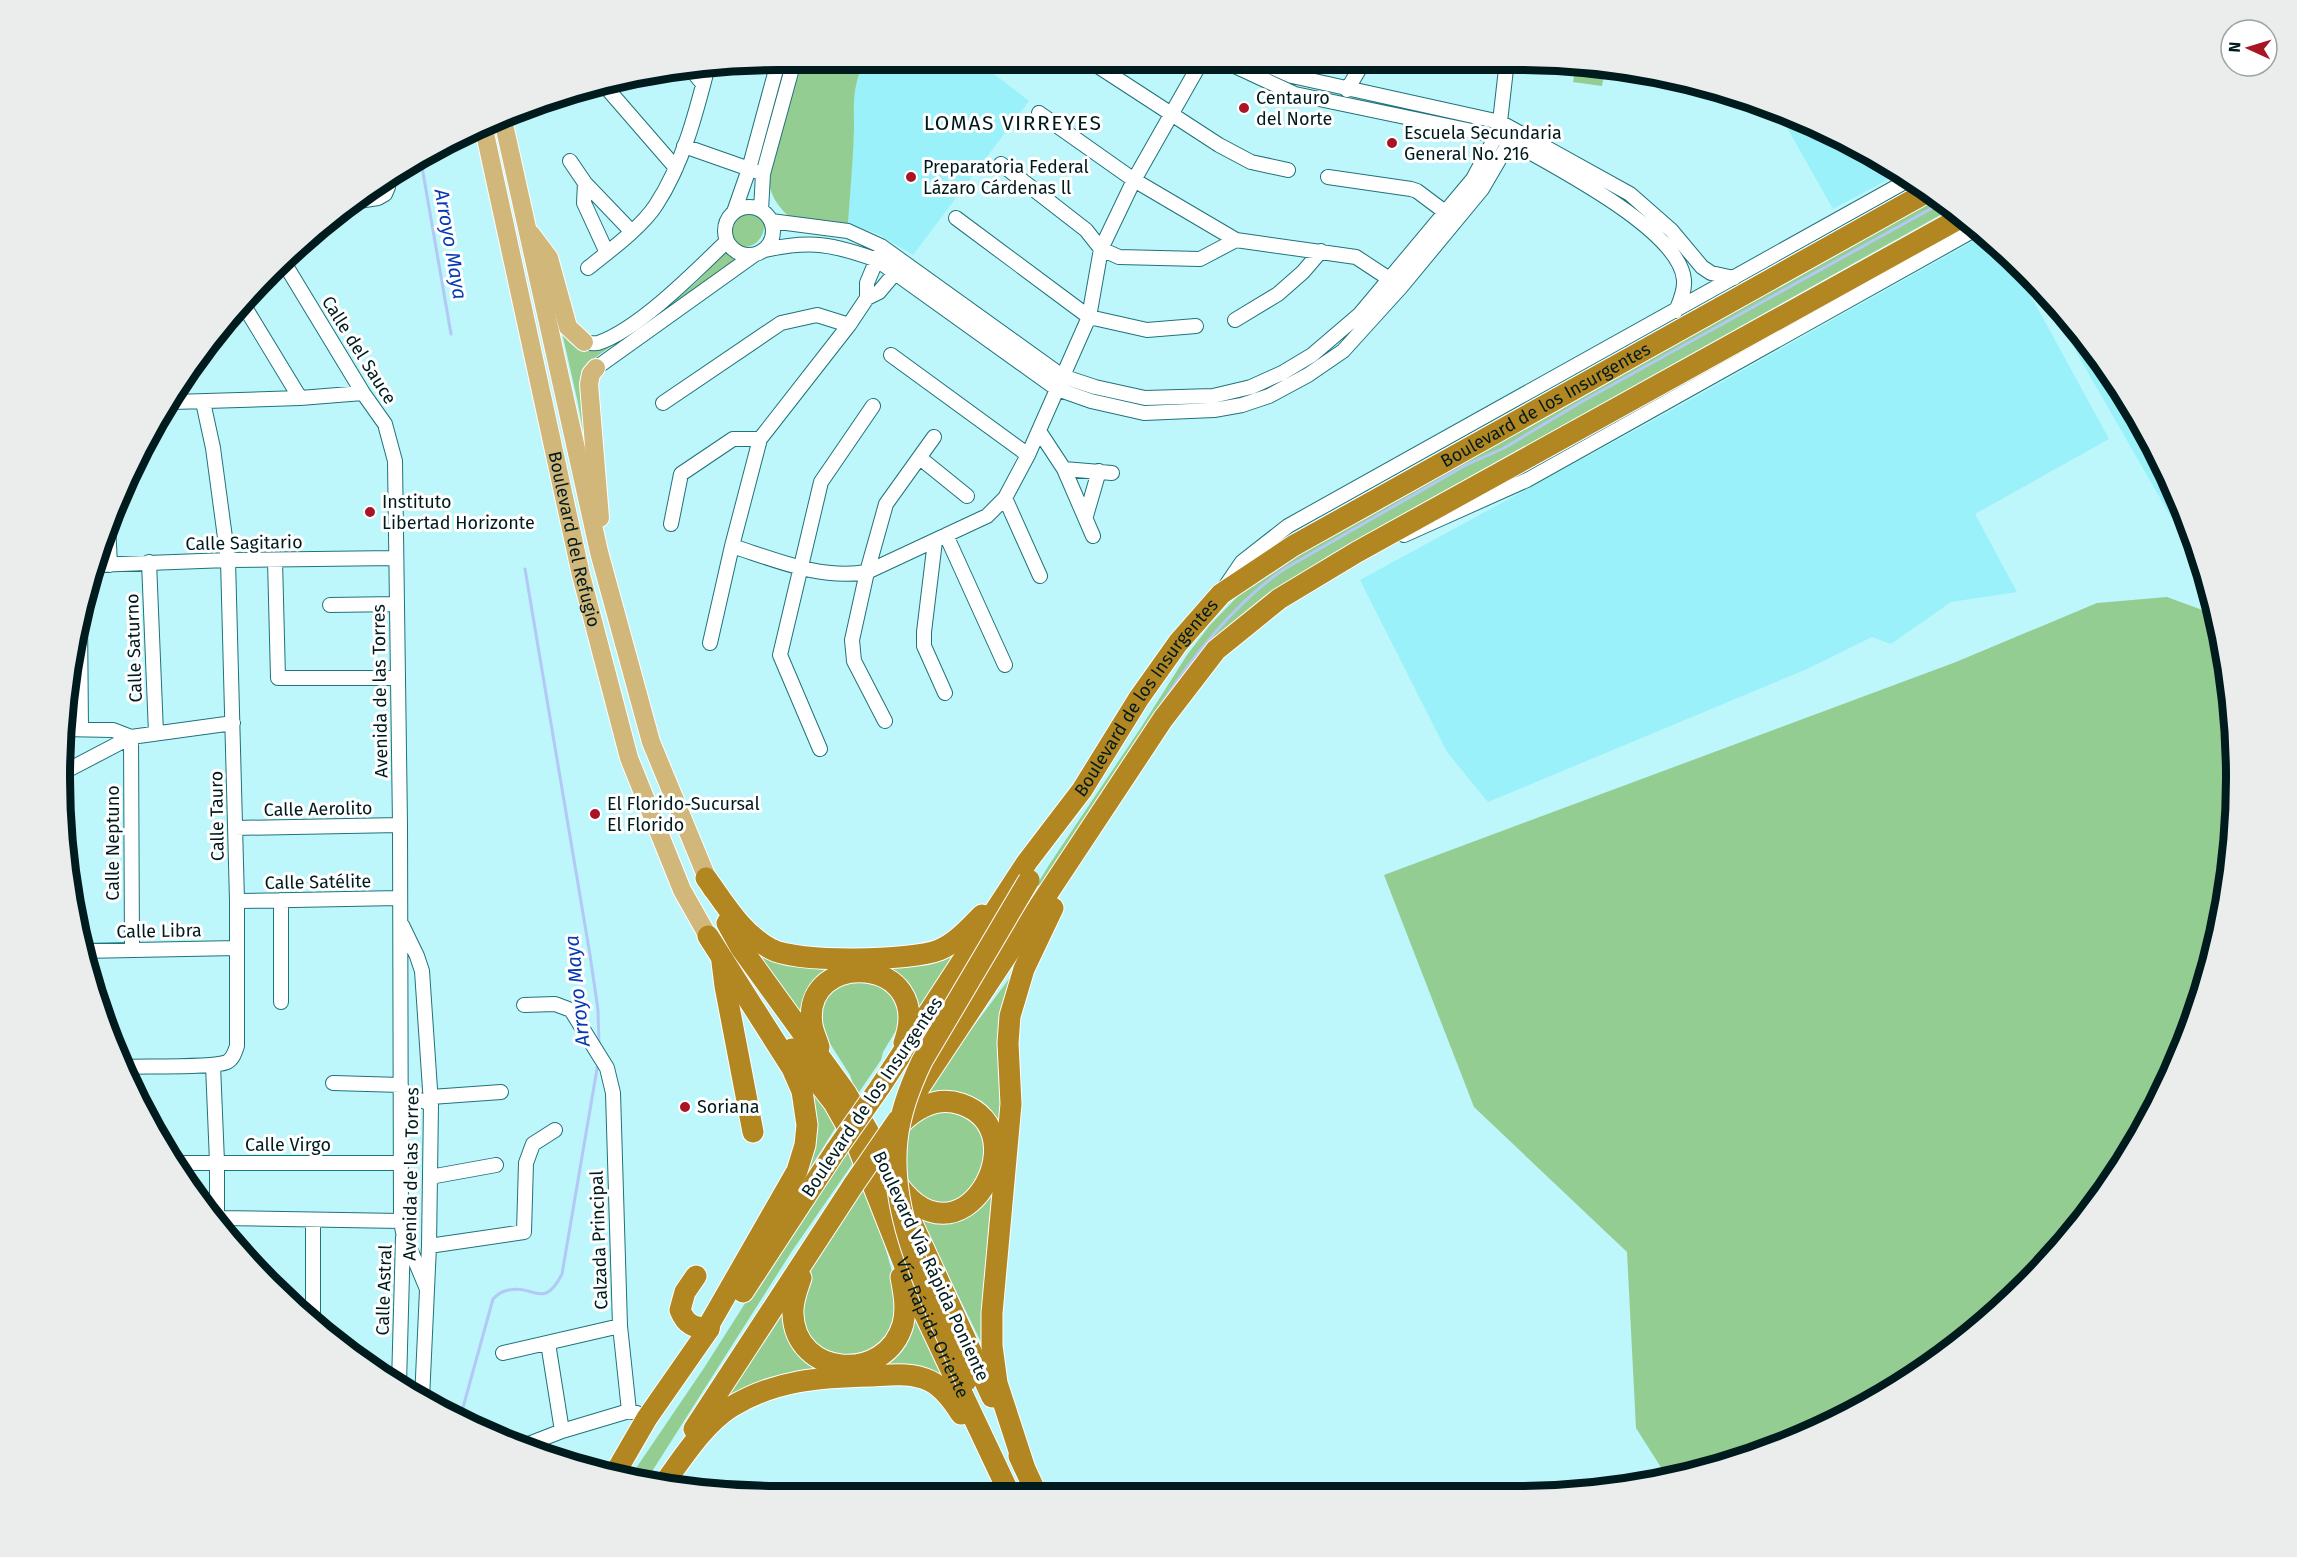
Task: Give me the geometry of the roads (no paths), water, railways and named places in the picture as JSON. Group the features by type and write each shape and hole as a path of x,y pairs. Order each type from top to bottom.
{"highway":[{"name":"Boulevard de los Insurgentes","path":"623,1469 713,1338 836,1150 1028,871 1152,680 1178,643 1221,594 1293,546 1920,196"},
{"name":"Boulevard de los Insurgentes","path":"663,1476 854,1184 885,1138 908,1111 1163,719 1216,650 1279,599 1357,552 1955,221"},
{"path":"1033,1486 1024,1466 997,1383 992,1346 992,1313 1011,1104 1008,1043 1010,1016 1024,969 1044,925 1104,812"},
{"path":"706,878 747,932 780,953 809,958 909,957 929,953 953,942 1028,871"},
{"path":"1012,1486 966,1381 906,1228 896,1179 897,1139 906,1099 922,1061 1028,871"},
{"name":"Boulevard Vía Rápida Poniente","path":"727,923 741,948 846,1093 882,1160 1024,1466"},
{"path":"617,1467 638,1414 709,1329 710,1323 797,1171 807,1131 804,1100 795,1074 708,936"},
{"path":"722,958 725,987 753,1132"},
{"path":"826,1064 812,1024 814,1001 822,989 837,976 849,972 866,971 879,974 892,983 907,1006 907,1034 893,1066"},
{"name":"Vía Rápida Oriente","path":"736,978 834,1103 865,1163 919,1302 1005,1486"},
{"path":"882,1160 908,1198 928,1209 940,1212 956,1210 973,1201 983,1190 991,1172 993,1146 990,1131 981,1117 964,1105 950,1101 931,1103 908,1111"},
{"path":"812,1248 794,1298 794,1324 800,1339 811,1352 829,1363 846,1366 858,1365 877,1358 899,1333 905,1305 896,1244"},
{"path":"696,1276 685,1292 680,1310 684,1320 692,1326 709,1329"},
{"path":"669,1477 704,1431 717,1418 741,1402 765,1390 796,1381 824,1377 871,1376 916,1376 937,1385 952,1399 1000,1476"}],"main road":[{"name":"Boulevard del Refugio","path":"504,126 599,552 651,742 706,878 727,923"},
{"name":"Boulevard del Refugio","path":"485,135 581,575 629,758 666,853 693,912 708,936"},
{"path":"527,229 549,258 568,327 584,342"},
{"path":"596,368 591,374 589,384 601,509 599,552"}],"street":[{"path":"776,70 749,169 734,212 726,225 727,241 735,251 741,254 759,253 792,244 822,244 877,260 1091,401 1144,413 1214,410 1242,405 1269,396 1343,351 1401,287 1482,189 1512,135"},
{"path":"761,210 763,174 792,70"},
{"path":"1103,70 1219,145 1251,162 1288,170"},
{"path":"732,546 829,574 849,575 867,572 987,516 1005,498 1028,455 1089,317 1101,249 1134,180 1197,70"},
{"path":"1243,70 1295,94 1496,136 1512,135"},
{"path":"1278,70 1292,76 1347,90 1500,122 1512,135 1565,165 1643,204 1671,230 1701,267 1711,273 1734,278"},
{"path":"1347,90 1359,70"},
{"path":"771,221 848,231 882,246 1060,382 1144,398 1213,396 1251,387 1282,373 1312,355 1360,314 1473,179 1496,136 1507,70"},
{"path":"588,268 607,254 655,207 676,168 706,75"},
{"path":"697,76 704,84"},
{"path":"610,91 676,168"},
{"path":"1045,117 1134,180 1236,240 1356,257 1401,287"},
{"path":"684,146 763,174"},
{"path":"570,161 585,183 632,231"},
{"path":"1001,164 1086,230 1101,249 1119,257 1200,259 1236,240"},
{"path":"1565,165 1637,218 1661,239 1680,266 1684,279 1683,295 1676,311"},
{"path":"1328,177 1411,189 1445,212"},
{"path":"585,183 584,203 607,254"},
{"path":"1221,594 1242,562 1288,526 1902,184"},
{"path":"373,199 385,194 387,188"},
{"path":"596,368 759,253 773,236 771,221 761,210 747,207 734,212"},
{"path":"956,218 1089,317 1147,330 1196,326"},
{"path":"1357,552 1371,550 1527,480 1969,233"},
{"path":"584,342 595,344 640,320 700,268 727,241"},
{"path":"867,298 867,283 882,246"},
{"path":"1235,320 1278,294 1321,251"},
{"path":"710,643 760,439 849,325 867,298 879,292 904,262"},
{"name":"Calle del Sauce","path":"288,269 363,393 385,424 395,461"},
{"path":"247,311 300,398"},
{"path":"663,403 781,323 817,315 849,325"},
{"path":"891,355 1028,455"},
{"path":"179,402 300,398 363,393"},
{"name":"Calle Tauro","path":"203,402 213,448 228,560 237,901 237,1046 227,1062 213,1065"},
{"path":"820,749 780,655 821,482 873,406"},
{"path":"1039,431 1064,469 1093,536"},
{"path":"885,721 854,661 852,640 867,572 886,504 934,437"},
{"path":"671,524 681,474 733,439 760,439"},
{"path":"920,458 967,496"},
{"name":"Avenida de las Torres","path":"395,461 402,1227 427,1288"},
{"path":"1064,469 1105,472 1086,516"},
{"path":"1005,498 1040,576"},
{"path":"940,538 1005,665"},
{"path":"940,538 924,632 924,646 945,693"},
{"path":"109,548 110,565"},
{"name":"Calle Sagitario","path":"104,565 228,560 396,558"},
{"path":"275,560 278,678 398,678"},
{"name":"Calle Saturno","path":"149,562 156,733"},
{"path":"330,605 397,604"},
{"path":"80,664 81,728"},
{"path":"70,769 131,737 233,723"},
{"path":"72,728 113,730 131,737"},
{"name":"Calle Neptuno","path":"131,737 132,950"},
{"name":"Calle Aerolito","path":"235,828 400,825"},
{"name":"Calle Satélite","path":"237,901 399,898"},
{"path":"280,900 281,1002"},
{"name":"Avenida de las Torres","path":"400,920 422,971 431,1101 429,1246 422,1391"},
{"name":"Calle Libra","path":"92,951 237,948"},
{"name":"Calzada Principal","path":"524,1005 555,1004 572,1010 607,1068 613,1093 620,1326 638,1414"},
{"path":"132,1067 213,1065 218,1211"},
{"path":"333,1083 401,1085"},
{"path":"401,1103 417,1099 431,1101 501,1092"},
{"path":"429,1246 524,1233 526,1163 533,1144 555,1130"},
{"name":"Calle Virgo","path":"184,1163 400,1163"},
{"path":"430,1177 496,1166"},
{"path":"224,1218 313,1220 402,1227"},
{"path":"313,1220 313,1312"},
{"name":"Calle Astral","path":"399,1376 402,1227"},
{"path":"503,1353 620,1326"},
{"path":"548,1343 562,1431"},
{"path":"533,1442 562,1431 638,1414"}],"waterway":[{"name":"Arroyo Maya","path":"422,166 451,334"},
{"path":"1159,708 1185,670 1233,613 1250,596 1286,568 1466,465 1504,448 1583,401 1935,206"},
{"name":"Arroyo Maya","path":"525,569 590,955 598,1010 599,1045"},
{"name":"Arroyo Maya","path":"462,1411 493,1299 503,1292 515,1289 543,1294 555,1285 562,1274 598,1063"}],"place":[{"name":"Centauro del Norte","path":"1244,108"},
{"name":"Escuela Secundaria General No. 216","path":"1392,143"},
{"name":"Preparatoria Federal Lázaro Cárdenas ll","path":"911,177"},
{"name":"Instituto Libertad Horizonte","path":"370,512"},
{"name":"El Florido-Sucursal El Florido","path":"595,814"},
{"name":"Soriana","path":"685,1107"}],"district":[{"name":"LOMAS VIRREYES","path":"1013,123"}]}
